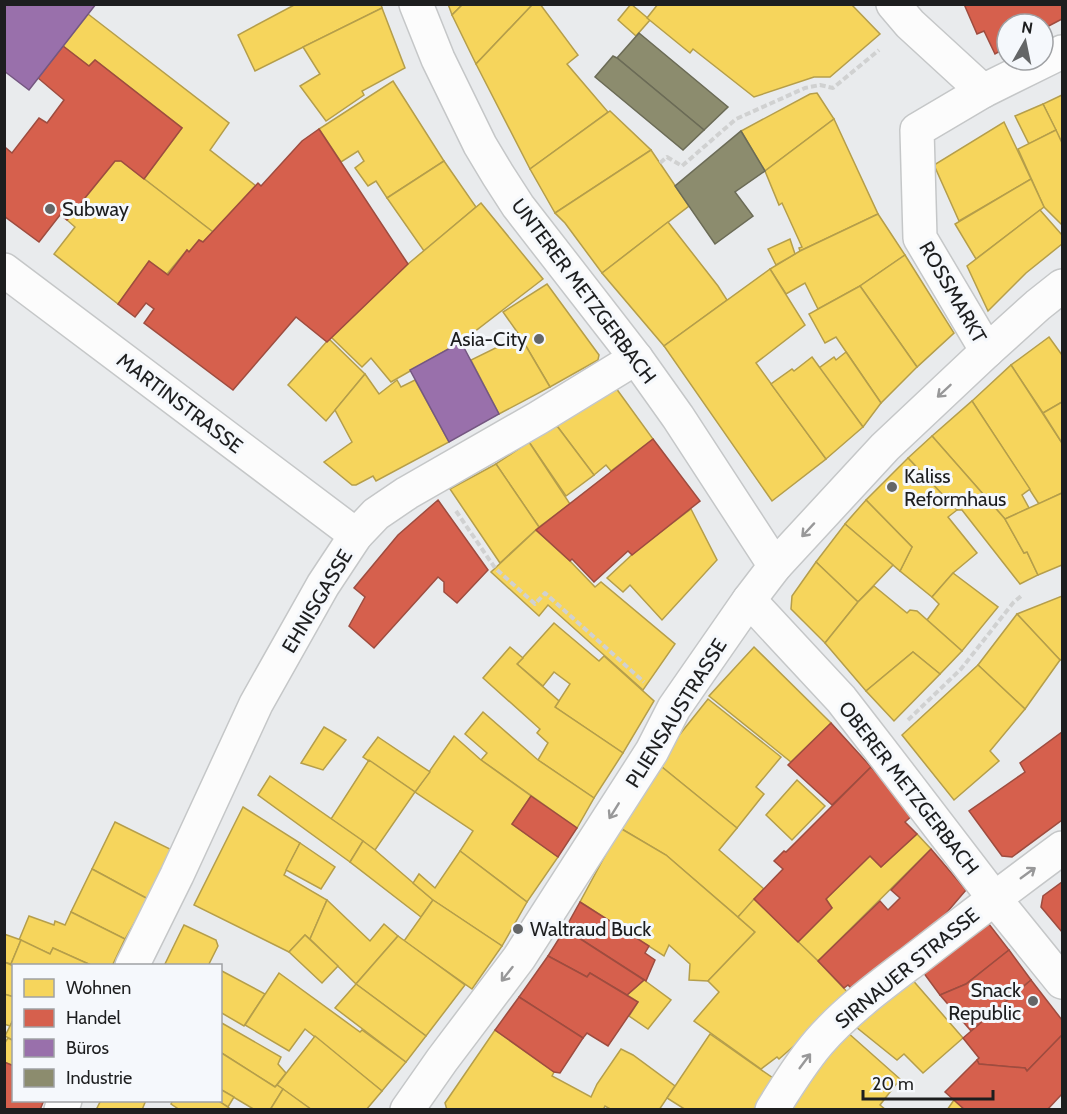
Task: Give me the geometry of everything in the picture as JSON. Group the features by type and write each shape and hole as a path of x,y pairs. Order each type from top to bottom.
{"street":[{"name":"UNTERER METZGERBACH","path":"416,4 438,59 480,145 498,175 518,206 636,358 678,417 775,566"},
{"path":"901,14 983,91"},
{"name":"ROSSMARKT","path":"987,351 920,238 917,130 983,91 1062,52"},
{"name":"MARTINSTRASSE","path":"4,270 356,535"},
{"name":"PLIENSAUSTRASSE","path":"408,1109 448,1051 519,958 641,769 674,708 775,566 885,447 987,351 1062,286"},
{"name":"EHNISGASSE","path":"133,964 256,704 323,585 356,535 376,513 407,492 538,418 636,358"},
{"name":"OBERER METZGERBACH","path":"749,600 825,681 1062,982"},
{"name":"SIRNAUER STRASSE","path":"772,1110 806,1058 843,1018 874,991 1062,848"}],"path":[{"path":"660,163 667,157 681,166 736,119 805,88 820,85 833,88 901,14"},
{"path":"434,478 495,568 535,604 545,593 674,708"},
{"path":"879,747 961,669 1021,596"}],"building: Wohnen":[{"path":"296,4 381,4 382,8 255,71 238,35"},
{"path":"448,4 463,4 452,15"},
{"path":"463,4 533,4 476,64 452,15"},
{"path":"533,4 540,4 578,55 567,64 608,112 530,169 476,64"},
{"path":"631,4 650,20 636,36 618,20"},
{"path":"658,4 851,4 880,34 830,77 814,77 754,97 693,49 690,53 647,18"},
{"path":"382,8 405,68 362,91 364,95 326,121 300,86 320,74 303,47"},
{"path":"88,14 229,123 210,150 256,186 213,232 144,179 182,128 95,60 89,66 63,46"},
{"path":"393,81 444,161 387,198 376,181 368,186 355,168 364,161 358,151 341,162 319,129"},
{"path":"817,93 834,119 765,171 741,131 810,94"},
{"path":"1062,95 1062,143 1043,104"},
{"path":"1043,104 1056,130 1029,144 1015,116"},
{"path":"610,111 651,150 555,213 530,169"},
{"path":"834,119 878,214 800,251 799,248 802,247 782,203 779,205 765,171"},
{"path":"1004,122 1031,179 959,221 934,165"},
{"path":"1056,130 1062,143 1062,225 1044,207 1018,149"},
{"path":"651,150 689,206 602,273 555,213"},
{"path":"115,161 121,161 213,232 203,242 199,240 189,252 187,250 167,274 149,261 118,304 54,254 75,227 67,220"},
{"path":"444,161 476,207 424,251 387,198"},
{"path":"1031,179 1044,207 976,259 955,224"},
{"path":"481,203 543,279 461,342 391,382 371,358 362,367 331,337 408,264"},
{"path":"1040,210 1062,235 1062,244 1026,273 988,311 967,266"},
{"path":"878,214 905,255 860,286 818,309 805,283 786,294 770,269 800,251"},
{"path":"668,222 727,300 664,346 602,273"},
{"path":"790,239 795,254 776,265 768,249"},
{"path":"905,255 954,333 917,367 860,286"},
{"path":"770,269 805,325 756,363 826,459 772,501 664,346"},
{"path":"547,284 599,355 598,360 550,387 503,312"},
{"path":"860,286 917,367 881,403 836,337 825,343 809,314"},
{"path":"520,336 550,387 499,414 471,360"},
{"path":"1049,337 1062,355 1062,402 1043,413 1011,365"},
{"path":"329,339 365,374 326,421 288,385"},
{"path":"846,352 881,403 863,427 819,368 834,357 836,360"},
{"path":"812,357 863,427 826,459 771,384"},
{"path":"1011,365 1062,443 1062,493 1039,504 972,401"},
{"path":"365,374 379,394 397,380 401,387 415,380 449,442 376,481 373,476 352,485 324,462 352,442 335,410"},
{"path":"613,384 653,439 611,471 606,465 594,475 557,426"},
{"path":"972,401 1030,489 1022,495 1029,508 1005,519 932,436"},
{"path":"1062,402 1062,443 1043,413"},
{"path":"557,426 594,475 566,496 529,442"},
{"path":"932,436 1005,519 1024,553 1027,552 1038,575 1020,584 962,510 957,510 908,458"},
{"path":"529,442 570,504 539,527 496,464"},
{"path":"908,458 957,510 948,517 977,553 953,573 932,597 900,571 912,547 866,500"},
{"path":"496,464 539,527 500,563 450,489"},
{"path":"1062,493 1062,565 1038,575 1027,552 1024,553 1005,519"},
{"path":"866,500 912,547 900,571 845,524"},
{"path":"691,509 717,560 662,620 630,585 623,592 607,578 637,550"},
{"path":"845,524 893,565 858,602 816,562"},
{"path":"536,530 595,587 601,582 675,644 643,690 548,605 539,616 491,572"},
{"path":"816,562 858,602 825,643 791,609 792,596"},
{"path":"953,573 998,607 962,651 927,620 939,604 932,597"},
{"path":"874,586 907,613 910,610 917,611 962,651 940,674 913,652 866,691 825,643"},
{"path":"1062,596 1062,659 1060,660 1017,614"},
{"path":"1017,614 1060,660 1025,709 978,665"},
{"path":"554,623 599,661 604,656 654,701 623,753 555,707 570,684 554,672 543,686 517,664"},
{"path":"510,647 523,658 517,664 559,701 555,707 623,753 594,798 538,760 548,743 537,733 540,729 483,678"},
{"path":"754,647 831,723 791,762 709,696"},
{"path":"913,652 940,674 894,721 866,691"},
{"path":"978,665 1025,709 990,751 999,761 954,800 902,735"},
{"path":"708,699 781,757 756,787 764,794 737,828 657,763"},
{"path":"483,712 538,760 594,798 577,828 481,760 487,753 465,734"},
{"path":"324,727 346,740 323,770 301,763"},
{"path":"454,736 481,760 531,796 512,824 558,857 527,902 460,851 473,831 415,792"},
{"path":"378,737 430,772 415,792 363,757"},
{"path":"369,760 415,792 375,850 331,819"},
{"path":"657,763 737,828 719,850 764,889 738,917 666,855 620,828"},
{"path":"270,776 363,841 350,862 258,795"},
{"path":"797,780 825,806 792,840 766,815"},
{"path":"243,807 300,843 284,875 327,900 310,939 305,935 289,952 194,905"},
{"path":"115,822 172,850 148,899 92,869"},
{"path":"620,828 666,855 755,932 708,981 689,980 690,964 669,945 664,956 580,902"},
{"path":"917,834 931,849 818,961 798,942 832,908 826,899 870,856 881,867"},
{"path":"363,841 433,900 421,917 350,862"},
{"path":"300,843 335,867 321,889 286,870"},
{"path":"460,851 527,902 502,946 433,900 413,883 419,874 435,888"},
{"path":"92,869 148,899 125,939 71,912"},
{"path":"754,899 851,996 779,1059 777,1057 761,1069 694,1021 719,992 708,981 755,932 738,917"},
{"path":"327,900 370,941 384,924 398,936 356,984 310,939"},
{"path":"433,900 502,946 472,989 404,941"},
{"path":"71,912 125,939 113,964 89,964 53,948 50,954 19,940 29,916 54,925 55,921 65,925"},
{"path":"184,925 216,940 218,946 209,964 165,964"},
{"path":"4,934 21,940 11,964 4,962"},
{"path":"305,935 338,966 322,983 289,952"},
{"path":"398,936 465,985 426,1036 356,984"},
{"path":"21,940 50,954 53,948 89,964 12,965"},
{"path":"4,962 12,965 12,996 4,994"},
{"path":"222,971 265,994 244,1026 222,1013"},
{"path":"279,973 360,1032 362,1030 406,1062 382,1091 305,1029 289,1051 245,1025"},
{"path":"910,977 963,1038 923,1073 904,1054 897,1060 856,1027"},
{"path":"644,980 671,1000 648,1029 629,1016 638,1002 627,995"},
{"path":"356,984 426,1036 406,1062 335,1008"},
{"path":"4,994 12,996 12,1022 10,1026 4,1024"},
{"path":"12,1022 12,1040 5,1036"},
{"path":"222,1023 281,1057 278,1064 286,1073 275,1087 222,1053"},
{"path":"495,1030 554,1072 552,1076 591,1097 597,1084 621,1049 633,1055 675,1086 659,1110 612,1110 605,1106 603,1110 447,1110 445,1103"},
{"path":"847,1032 900,1079 880,1105 886,1110 789,1110 821,1058"},
{"path":"710,1034 773,1078 754,1110 686,1110 667,1098"},
{"path":"315,1036 382,1091 366,1110 312,1110 277,1085"},
{"path":"8,1038 12,1040 12,1065 4,1062 4,1044"},
{"path":"222,1053 275,1087 277,1085 283,1089 270,1110 255,1110 222,1090"},
{"path":"283,1089 312,1110 270,1110"},
{"path":"222,1090 234,1097 228,1107 220,1102 222,1102"},
{"path":"954,1100 965,1110 947,1110"},
{"path":"100,1102 145,1102 142,1110 96,1110"},
{"path":"172,1102 220,1102 232,1110 180,1110 171,1104"}],"building: Handel":[{"path":"964,4 1062,4 1062,19 1055,23 1055,12 995,12 995,54 984,31 977,34"},
{"path":"63,46 89,66 95,60 182,128 144,179 121,161 115,161 67,220 60,215 39,242 4,216 4,150 6,148 12,153 39,118 47,123 64,100 38,78"},
{"path":"319,129 408,264 327,342 296,317 233,390 144,323 154,309 146,303 135,317 118,304 149,261 168,275 187,250 189,252 199,240 203,242 258,183 261,186 302,141"},
{"path":"653,439 700,501 632,555 628,551 594,582 572,559 570,561 536,530"},
{"path":"438,500 488,570 457,603 444,592 444,582 438,577 374,648 349,626 365,597 354,588 398,535"},
{"path":"831,723 871,767 832,805 788,765"},
{"path":"1062,732 1062,820 1012,857 1002,856 969,811 1025,772 1020,763"},
{"path":"871,767 914,814 905,822 917,834 881,867 870,856 826,899 832,908 798,942 754,899 783,869 774,861 784,851 786,852"},
{"path":"531,796 577,828 558,857 512,824"},
{"path":"931,849 966,890 931,931 854,991 848,985 844,988 818,961 880,901 888,910 900,898 891,890"},
{"path":"1062,882 1062,932 1041,907 1043,896"},
{"path":"580,902 649,946 645,953 655,960 646,981 565,929"},
{"path":"985,919 1009,950 966,984 940,995 920,968"},
{"path":"565,929 644,980 627,995 590,973 587,977 548,956"},
{"path":"1009,950 1031,980 971,1031 940,995 966,984"},
{"path":"548,956 587,977 590,973 638,1002 608,1046 587,1033 583,1038 519,997"},
{"path":"1031,980 1062,1020 1062,1035 1027,1071 1025,1068 979,1064 977,1060 979,1058 963,1038"},
{"path":"519,997 583,1038 560,1073 554,1072 495,1030"},
{"path":"1062,1035 1062,1094 1047,1110 965,1110 945,1092 977,1060 979,1064 1025,1068 1027,1071"},
{"path":"4,1062 12,1065 12,1102 43,1102 40,1110 4,1110"}],"building: Büros":[{"path":"4,4 96,4 29,90 4,71"},
{"path":"461,342 499,414 449,442 410,370"}],"building: Industrie":[{"path":"639,33 728,107 704,130 617,58"},
{"path":"613,56 704,130 683,150 595,77"},
{"path":"741,131 765,171 735,192 753,216 715,244 675,186"}],"place":[{"name":"Subway","path":"50,209"},
{"name":"Asia-City","path":"539,339"},
{"name":"Kaliss Reformhaus","path":"892,487"},
{"name":"Waltraud Buck","path":"518,929"},
{"name":"Snack Republic","path":"1033,1001"}]}
